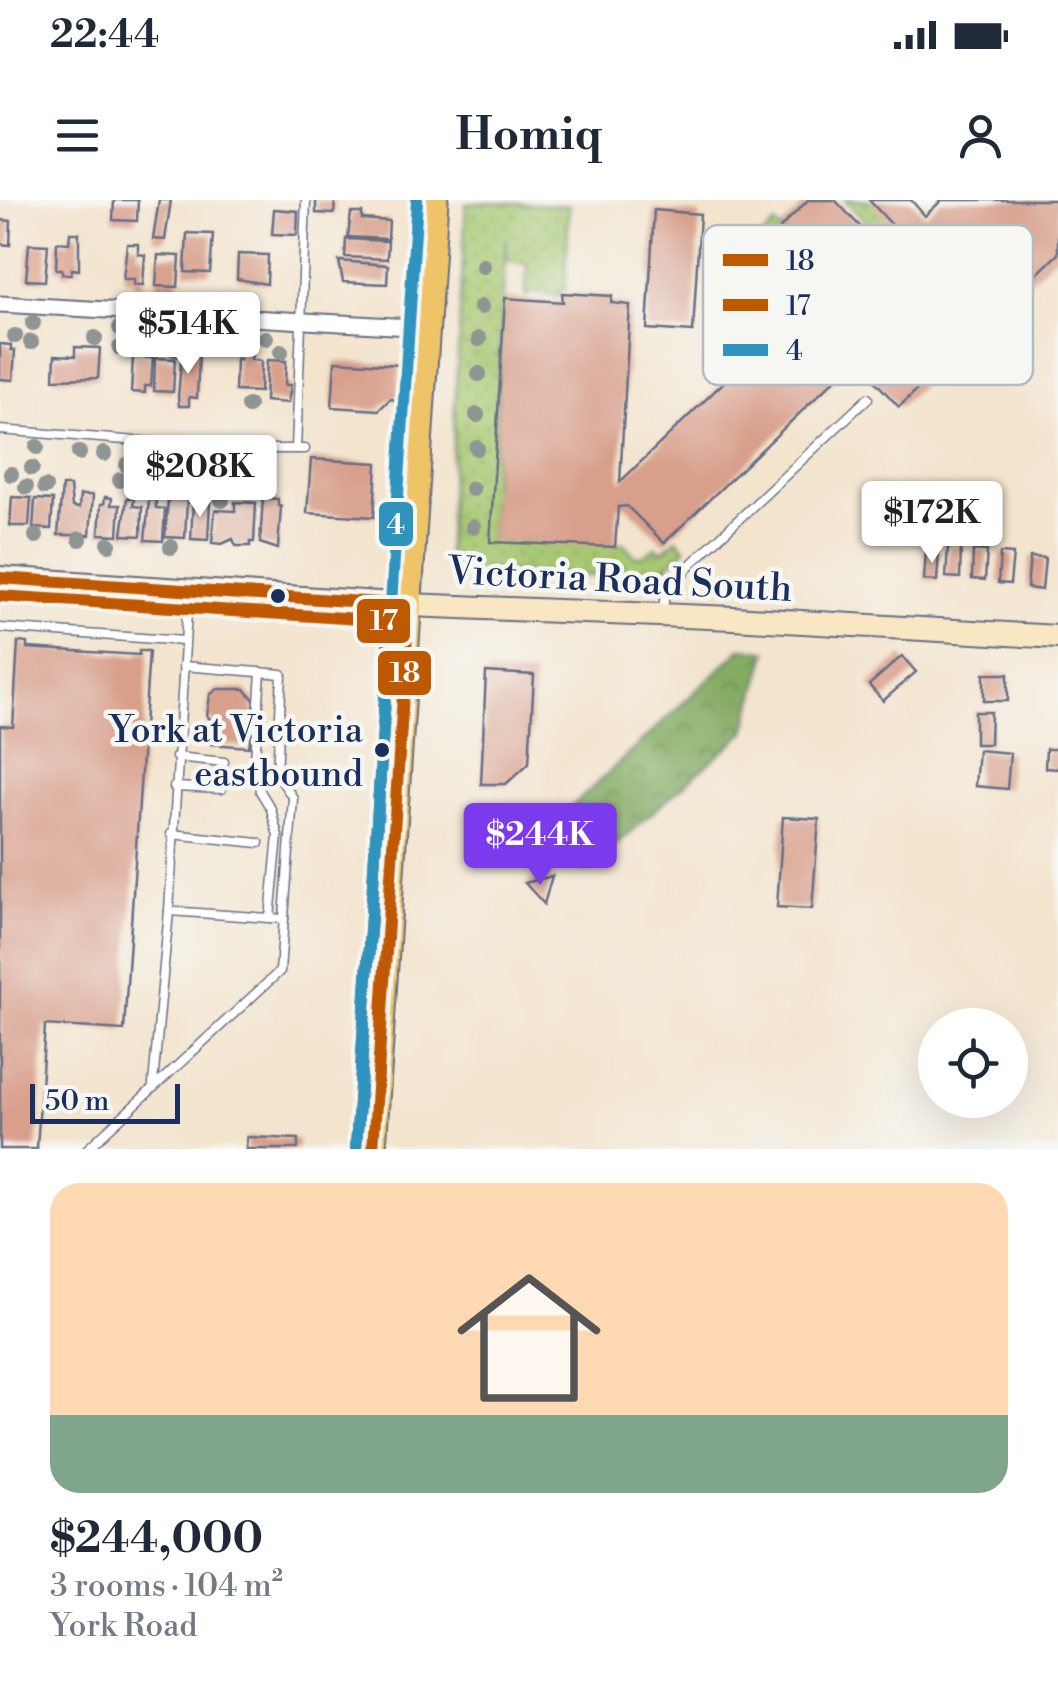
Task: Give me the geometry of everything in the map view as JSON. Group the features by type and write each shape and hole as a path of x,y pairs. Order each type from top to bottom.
{"main road":[{"path":"372,1149 435,200"},
{"name":"Victoria Road South","path":"0,578 409,605 1058,637"}],"street":[{"path":"0,304 429,328"}],"lane":[{"path":"0,430 238,449 301,449 306,200"},
{"path":"662,616 665,596 690,564 868,398"},
{"path":"153,1086 169,911 188,590"},
{"path":"0,628 184,641"},
{"path":"87,1149 280,971 293,798 277,774 282,674 183,666"},
{"path":"262,672 255,760 260,791 271,809 278,836 270,918"},
{"path":"176,757 224,762"},
{"path":"174,787 222,789"},
{"path":"171,834 260,844"},
{"path":"169,911 284,919"}],"green space":[{"path":"845,200 872,200 895,225 869,225"},
{"path":"466,204 569,206 565,289 561,289 559,296 534,292 526,296 527,263 508,261 506,238 490,541 624,544 635,556 643,556 656,547 662,552 677,539 686,549 659,580 471,569 456,563 447,551"},
{"path":"742,648 767,651 745,732 585,871 549,828"}],"building":[{"path":"114,200 138,200 137,221 113,220"},
{"path":"159,200 171,200 165,240 153,239"},
{"path":"316,200 335,201 334,214 316,213"},
{"path":"808,200 835,200 859,225 783,225"},
{"path":"869,200 911,200 925,216 942,200 1058,200 1058,254 1033,278 1033,225 892,225"},
{"path":"274,209 298,211 297,235 272,234"},
{"path":"654,210 700,214 693,332 647,329"},
{"path":"351,213 362,213 362,219 389,221 388,239 348,237"},
{"path":"0,220 11,221 10,245 0,244"},
{"path":"70,233 79,233 79,270 62,274 62,269 56,269 57,242 69,243"},
{"path":"187,233 213,234 210,273 185,272"},
{"path":"346,239 388,241 387,259 345,257"},
{"path":"29,244 48,245 45,281 26,280"},
{"path":"127,244 138,244 138,254 145,255 143,285 134,285 134,279 123,279"},
{"path":"238,254 268,255 267,284 237,279"},
{"path":"158,255 180,256 178,287 156,286"},
{"path":"339,261 388,265 387,284 343,282"},
{"path":"562,293 612,296 611,303 630,305 620,482 721,385 829,385 664,543 627,506 618,507 615,547 490,542 505,298 563,302"},
{"path":"0,344 11,345 11,350 15,350 13,380 0,379"},
{"path":"75,347 100,348 98,378 54,379 55,355 75,356"},
{"path":"182,350 199,351 197,398 189,397 189,406 179,406"},
{"path":"240,354 252,354 251,360 261,361 260,392 235,391 236,359 240,360"},
{"path":"133,357 153,358 151,386 145,386 145,393 131,392"},
{"path":"155,358 175,359 173,392 154,391"},
{"path":"267,360 286,361 285,385 291,385 288,403 265,401"},
{"path":"335,361 400,365 398,400 390,399 379,410 332,407"},
{"path":"879,385 922,385 899,407"},
{"path":"311,459 377,463 374,517 307,513"},
{"path":"62,486 70,486 72,507 79,508 80,495 93,495 90,535 58,535"},
{"path":"12,497 31,498 29,526 10,526"},
{"path":"105,497 112,498 111,505 120,505 118,535 99,534"},
{"path":"127,498 134,499 133,506 142,507 141,536 122,535"},
{"path":"263,498 278,499 281,506 278,549 260,543"},
{"path":"35,499 53,500 51,529 33,528"},
{"path":"168,499 187,500 185,538 165,537"},
{"path":"149,500 156,500 156,508 165,509 163,541 145,540"},
{"path":"193,501 210,502 208,540 191,539"},
{"path":"235,502 256,503 254,542 250,546 236,546 233,539 212,543 215,510 235,511"},
{"path":"948,547 961,548 960,578 946,577"},
{"path":"926,550 939,551 937,581 924,580"},
{"path":"973,550 987,551 985,580 972,579"},
{"path":"1000,553 1013,554 1010,584 998,583"},
{"path":"1030,557 1045,558 1042,590 1027,588"},
{"path":"18,642 27,643 27,648 139,655 139,651 149,651 124,1030 45,1025 37,1149 0,1149 0,726 13,727"},
{"path":"902,656 916,672 883,701 869,685"},
{"path":"486,672 534,675 529,763 506,784 481,784"},
{"path":"984,674 1008,674 1008,701 984,701"},
{"path":"217,689 245,689 255,701 249,747 211,744 213,722 207,716 210,695"},
{"path":"975,712 991,712 990,744 975,744"},
{"path":"1046,749 1058,749 1058,769 1045,768"},
{"path":"978,750 1010,753 1007,789 975,786"},
{"path":"783,817 819,819 812,909 777,907"},
{"path":"552,876 544,904 525,883"},
{"path":"247,1137 298,1139 298,1149 246,1149"}],"transit line":[{"name":"4","path":"356,1148 417,200"},
{"name":"18","path":"0,578 409,605 373,1149"},
{"name":"17","path":"0,596 390,621 356,1148"}],"place":[{"name":"York at Victoria eastbound","path":"382,750"}]}
